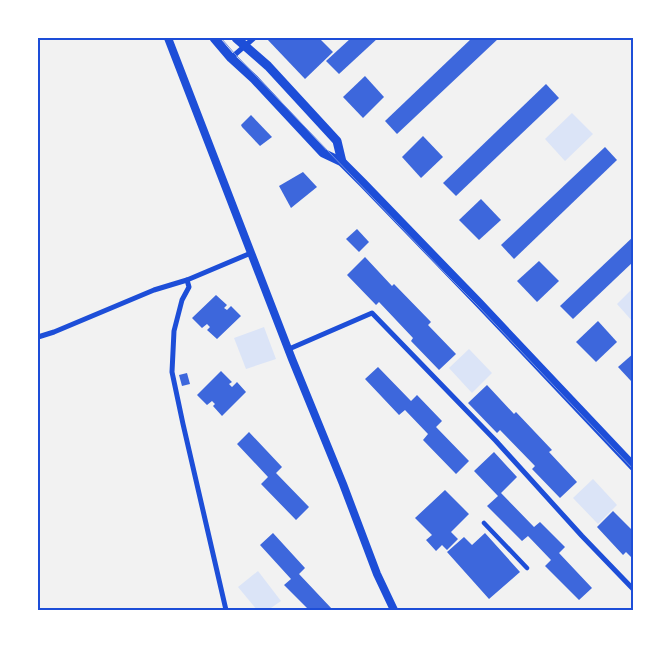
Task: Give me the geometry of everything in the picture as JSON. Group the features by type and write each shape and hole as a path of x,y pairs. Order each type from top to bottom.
{"main road":[{"path":"214,38 323,153 342,162 634,467"},
{"path":"236,38 268,66 337,141 342,162"}],"street":[{"path":"168,38 377,574 394,610"},
{"path":"231,58 254,38"},
{"path":"38,337 154,290 187,280 251,253"},
{"path":"187,280 189,287 182,300 174,331 172,372 226,610"},
{"path":"289,349 372,313 496,441 634,590"},
{"path":"484,523 526,568"}],"shaded area":[{"path":"572,113 593,134 565,161 545,139"},
{"path":"633,288 633,322 617,304"},
{"path":"264,327 276,359 246,369 234,338"},
{"path":"469,349 492,373 472,393 449,368"},
{"path":"593,479 617,505 598,524 573,498"},
{"path":"258,571 281,601 268,610 257,610 238,587"}],"building":[{"path":"266,38 319,38 333,52 305,79"},
{"path":"351,38 378,38 339,74 326,61"},
{"path":"472,38 499,38 397,134 385,121"},
{"path":"365,76 384,97 363,118 343,97"},
{"path":"546,84 559,98 456,196 443,183"},
{"path":"251,115 272,137 260,146 241,125"},
{"path":"423,136 443,157 421,178 402,157"},
{"path":"605,147 617,160 514,259 501,245"},
{"path":"303,172 317,187 291,208 279,186"},
{"path":"481,199 501,220 479,240 459,220"},
{"path":"357,229 369,242 359,252 346,239"},
{"path":"634,236 634,261 573,319 560,306"},
{"path":"365,257 392,286 394,284 431,322 428,325 456,354 439,370 411,341 413,338 379,302 376,305 347,275"},
{"path":"539,261 559,281 537,302 517,281"},
{"path":"216,295 227,305 224,308 227,310 231,306 241,316 217,339 207,330 210,327 207,324 202,328 192,318"},
{"path":"598,321 617,342 596,362 576,342"},
{"path":"634,353 634,378 631,381 618,367"},
{"path":"378,367 411,401 417,395 442,421 436,427 469,461 456,474 423,440 428,434 405,410 399,415 365,379"},
{"path":"221,371 232,382 229,384 232,387 237,382 246,392 222,416 213,406 215,404 212,401 207,405 197,395"},
{"path":"187,373 190,384 182,386 179,375"},
{"path":"487,385 552,450 549,452 577,482 560,498 532,469 535,466 500,430 497,433 468,403"},
{"path":"249,432 282,467 276,473 309,507 296,520 261,484 268,477 237,444"},
{"path":"494,452 517,477 501,493 534,527 540,522 565,547 559,553 592,588 579,600 545,566 551,560 528,536 522,541 487,506 498,496 474,471"},
{"path":"445,490 469,514 451,532 458,539 447,550 442,545 436,551 426,540 432,535 415,518"},
{"path":"613,511 634,532 634,560 626,552 623,555 597,527"},
{"path":"273,533 305,568 299,574 332,609 309,610 284,585 291,579 260,545"},
{"path":"485,533 520,572 489,599 447,552 464,537 472,545"}],"tram line":[{"path":"221,38 634,470"}]}
